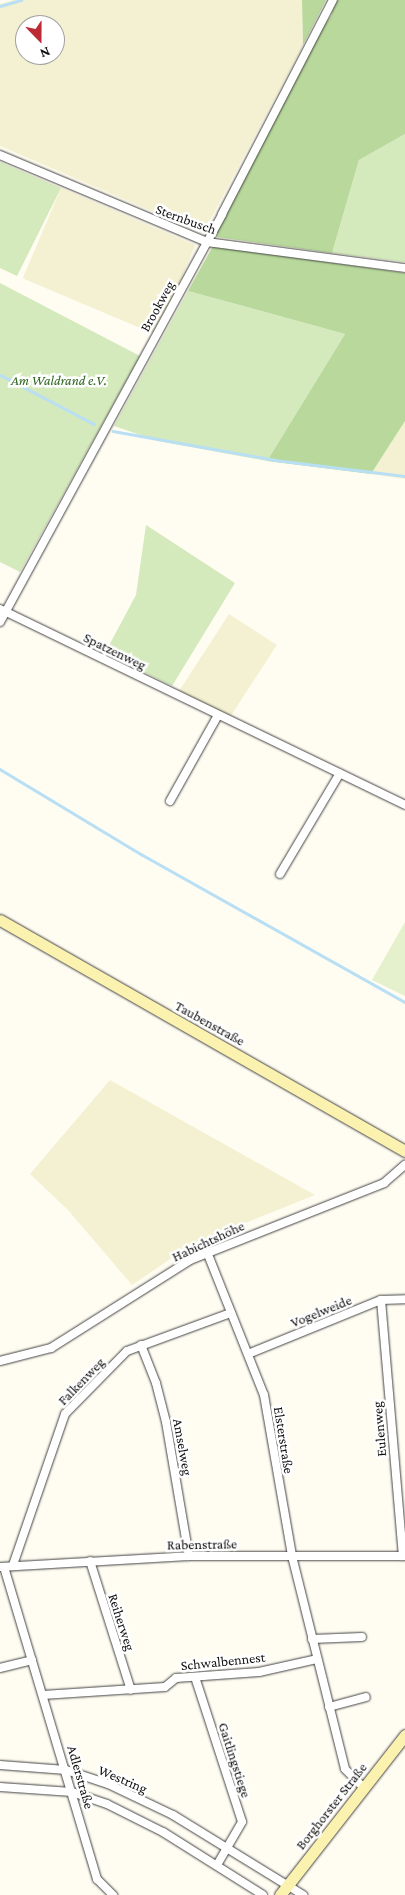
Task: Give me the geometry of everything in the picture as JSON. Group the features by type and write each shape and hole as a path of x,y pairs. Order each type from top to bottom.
{"street":[{"name":"Brookweg","path":"0,622 3,610 207,242 331,10 333,0"},
{"name":"Sternbusch","path":"0,155 207,242 405,268"},
{"name":"Spatzenweg","path":"3,610 405,805"},
{"path":"170,801 218,715"},
{"path":"280,874 340,774"},
{"name":"Taubenstraße","path":"0,920 405,1151"},
{"name":"Habichtshöhe","path":"0,1361 51,1348 207,1252 384,1183 405,1165"},
{"name":"Elsterstraße","path":"207,1252 264,1395 292,1556 344,1769 364,1788"},
{"name":"Vogelweide","path":"248,1354 381,1300 405,1299"},
{"name":"Eulenweg","path":"381,1300 404,1556"},
{"name":"Falkenweg","path":"6,1566 65,1414 126,1352 231,1313"},
{"name":"Amselweg","path":"141,1345 156,1383 166,1422 189,1556"},
{"name":"Rabenstraße","path":"6,1566 189,1556 404,1556"},
{"name":"Reiherweg","path":"90,1561 131,1690"},
{"name":"Adlerstraße","path":"6,1566 97,1878 113,1895"},
{"path":"312,1639 362,1637"},
{"name":"Schwalbennest","path":"43,1695 164,1687 176,1678 259,1672 317,1659"},
{"path":"0,1668 32,1660"},
{"name":"Gaitlingstiege","path":"195,1677 242,1822 226,1847"},
{"path":"329,1708 366,1697"},
{"name":"Borghorster Straße","path":"280,1895 405,1735"},
{"name":"Westring","path":"0,1765 66,1770 108,1784 174,1816 289,1884 303,1895"},
{"name":"Westring","path":"0,1787 72,1792 108,1804 218,1865 262,1895"},
{"path":"218,1865 226,1847"}],"shaded area":[{"path":"13,0 302,0 303,45 206,228 198,231 0,146 0,4"},
{"path":"61,188 195,245 157,335 23,278"},
{"path":"405,421 405,479 371,474"},
{"path":"229,614 277,645 227,722 179,691"},
{"path":"110,1080 315,1195 191,1245 132,1285 68,1210 30,1174"}],"green space":[{"path":"302,0 326,0 303,45"},
{"path":"335,0 405,0 405,134 359,160 332,253 217,237 214,235 314,39 331,16"},
{"path":"405,134 405,262 332,253 359,160"},
{"path":"0,162 61,188 17,276 0,268"},
{"path":"213,246 405,273 405,421 371,474 267,461 345,334 188,291"},
{"name":"Am Waldrand e.V.","path":"0,283 140,356 20,572 0,562"},
{"path":"188,291 345,334 267,461 158,441 114,426"},
{"path":"146,525 235,583 172,686 105,653 136,595"},
{"path":"405,922 405,996 372,980"}],"waterway":[{"path":"0,6 21,0"},
{"path":"0,375 11,380"},
{"path":"16,383 94,424"},
{"path":"113,431 275,460 405,476"},
{"path":"0,769 141,854 405,1002"}]}
